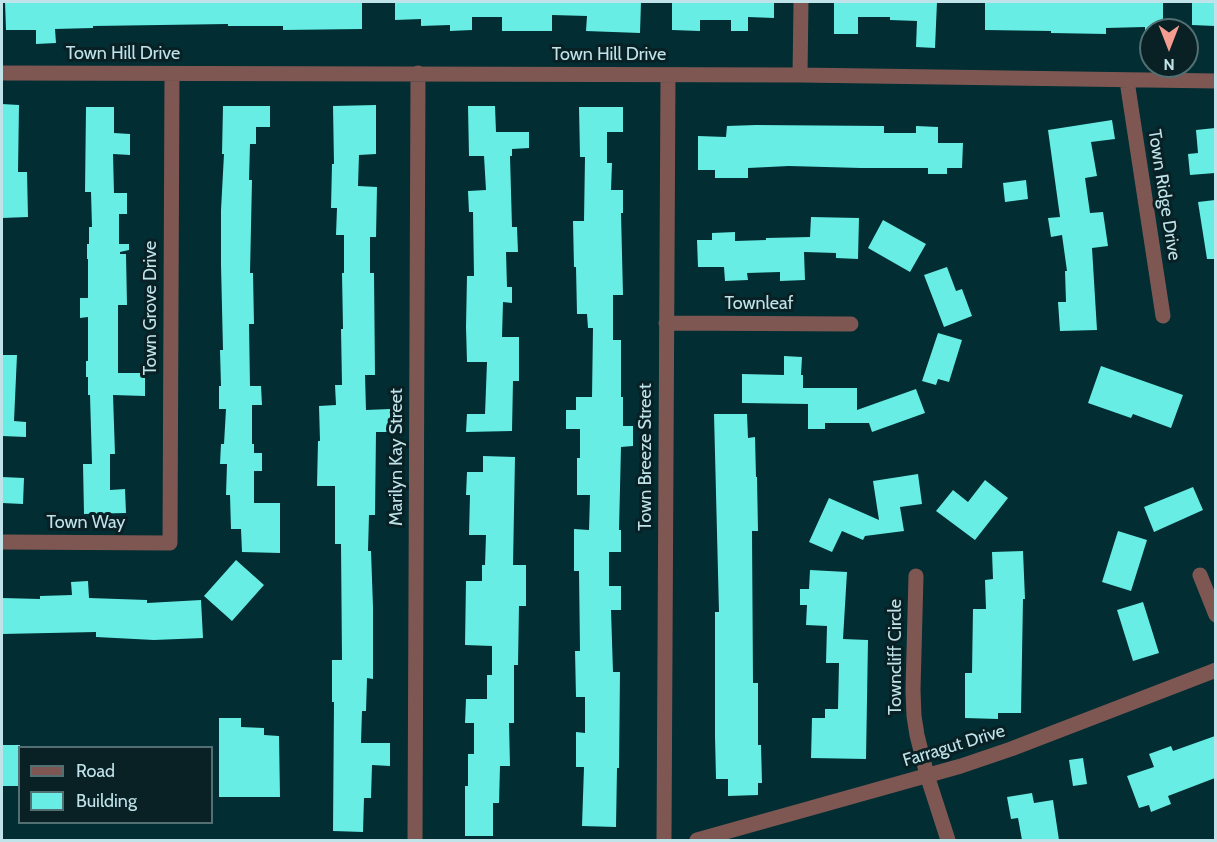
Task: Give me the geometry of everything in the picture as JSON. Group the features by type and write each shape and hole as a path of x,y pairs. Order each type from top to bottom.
{"street":[{"path":"800,75 801,2"},
{"name":"Town Hill Drive","path":"2,73 800,75 1215,81"},
{"name":"Marilyn Kay Street","path":"415,840 418,73"},
{"name":"Town Grove Drive","path":"170,543 172,74"},
{"name":"Town Breeze Street","path":"664,840 668,75"},
{"name":"Town Ridge Drive","path":"1127,81 1163,316"},
{"name":"Townleaf","path":"666,323 851,324"},
{"name":"Town Way","path":"2,542 170,543"},
{"path":"1200,575 1215,615"},
{"name":"Towncliff Circle","path":"915,576 914,716 927,775 948,840"},
{"name":"Farragut Drive","path":"697,840 961,766 1215,670"}],"building":[{"path":"5,2 362,2 362,29 283,30 283,26 228,26 228,24 93,26 93,28 55,29 56,43 36,44 36,30 6,30"},
{"path":"395,2 641,2 640,33 586,31 587,16 552,15 552,31 502,31 502,17 472,17 472,30 450,31 450,25 421,26 421,19 395,20"},
{"path":"672,2 774,2 774,18 748,17 748,31 731,31 731,20 700,20 700,31 672,30"},
{"path":"834,2 937,2 935,48 916,47 917,21 890,20 890,17 858,17 858,34 834,34"},
{"path":"985,2 1163,2 1163,18 1139,18 1139,27 1106,28 1106,34 985,30"},
{"path":"1192,2 1215,2 1215,26 1199,25 1199,18 1192,18"},
{"path":"2,104 19,105 18,172 27,172 28,217 2,218"},
{"path":"376,105 376,154 359,155 358,186 377,187 376,237 370,237 370,273 374,273 375,375 365,375 366,410 390,409 391,432 376,432 375,515 369,515 368,551 371,551 373,679 367,678 366,711 362,711 361,743 390,743 390,766 372,765 371,798 364,798 363,832 333,831 332,660 342,660 341,544 335,544 335,486 317,486 318,441 320,441 319,406 336,405 335,385 342,385 344,235 336,235 337,208 331,208 332,164 334,164 333,106"},
{"path":"223,106 270,106 270,127 256,127 256,144 250,144 249,180 252,180 250,273 253,273 254,324 249,324 250,386 261,386 262,405 252,405 252,444 254,444 254,453 262,453 262,471 254,471 254,503 280,503 280,553 242,552 241,529 231,529 230,495 226,495 227,464 220,464 221,444 224,444 226,409 219,409 220,350 223,350 221,210 224,154 222,154"},
{"path":"468,106 495,106 496,132 529,132 529,148 512,149 512,156 510,156 512,227 517,227 518,252 506,252 507,287 512,287 512,303 503,302 502,337 519,337 519,381 513,381 512,431 466,432 467,414 485,414 487,362 467,362 467,276 474,276 473,212 469,212 468,191 486,190 484,156 469,156"},
{"path":"86,107 114,107 114,133 130,134 130,155 113,154 114,193 127,193 127,214 119,214 119,244 129,244 129,250 120,252 120,254 126,254 127,305 118,305 118,373 145,373 145,396 113,395 115,454 110,454 110,490 125,489 126,513 84,514 83,464 92,464 90,395 88,395 88,377 86,377 88,317 80,318 80,298 88,298 87,244 89,244 89,227 92,227 91,192 85,192"},
{"path":"579,107 623,107 623,132 607,132 607,163 612,163 611,190 623,190 623,213 621,213 623,295 613,295 613,340 621,340 623,426 633,426 633,446 621,447 619,530 621,530 621,552 609,552 609,586 621,586 621,610 611,610 613,672 620,672 616,827 582,826 584,767 576,767 576,732 585,733 585,697 576,697 575,651 580,651 579,571 574,571 574,529 589,530 590,495 577,495 580,429 566,429 566,410 576,410 576,397 592,397 593,328 588,328 587,314 577,314 576,267 574,267 573,221 584,221 585,157 580,157"},
{"path":"1112,120 1115,139 1091,142 1097,176 1085,178 1090,213 1103,212 1108,246 1092,248 1097,330 1060,331 1058,302 1066,302 1065,271 1067,271 1062,235 1051,237 1048,218 1060,217 1048,130"},
{"path":"727,126 884,126 884,133 916,133 916,126 938,127 938,143 963,143 962,168 947,168 947,174 928,174 928,168 789,166 748,168 748,178 715,178 715,170 698,170 698,136 726,137"},
{"path":"1215,128 1215,173 1190,175 1188,154 1198,153 1196,130"},
{"path":"1026,180 1028,199 1005,202 1003,183"},
{"path":"1215,200 1215,259 1207,259 1198,202"},
{"path":"811,217 859,218 858,259 836,258 836,253 804,252 805,280 780,281 780,272 747,273 748,280 725,281 724,267 698,267 697,240 712,240 712,233 735,232 735,241 810,237"},
{"path":"883,220 926,244 910,272 868,248"},
{"path":"947,267 956,291 962,289 972,316 944,327 924,275"},
{"path":"938,333 962,340 949,382 938,379 936,385 922,381"},
{"path":"2,355 17,355 14,421 26,422 26,437 2,436"},
{"path":"784,356 802,357 803,388 857,388 857,410 916,389 925,413 872,432 869,423 825,423 825,429 808,429 808,404 742,403 742,374 784,375"},
{"path":"1101,366 1183,395 1171,428 1133,414 1131,418 1088,403"},
{"path":"714,414 747,414 748,438 755,437 758,531 752,531 753,683 758,683 758,745 761,745 762,783 758,783 758,795 728,796 728,779 716,779 715,612 719,612"},
{"path":"483,456 515,457 513,565 526,565 526,606 519,606 518,665 514,665 514,723 509,723 510,766 500,766 499,803 493,803 493,836 465,836 465,786 468,786 468,754 474,754 474,723 465,723 466,699 487,699 487,675 492,675 492,646 465,645 466,581 482,581 486,535 469,535 470,495 466,495 467,472 483,472"},
{"path":"918,474 922,504 900,507 904,531 865,536 863,540 842,531 832,552 809,542 829,498 879,520 873,481"},
{"path":"2,477 24,478 23,504 2,503"},
{"path":"985,480 1008,498 975,540 936,511 953,490 968,502"},
{"path":"1193,487 1203,510 1154,532 1144,507"},
{"path":"1118,531 1147,540 1131,591 1102,582"},
{"path":"1023,551 1025,599 1023,599 1021,713 998,713 998,719 965,718 965,673 972,673 973,609 986,609 985,580 993,579 992,552"},
{"path":"236,560 264,585 232,621 204,596"},
{"path":"810,570 847,572 843,639 868,640 866,759 811,758 812,718 825,718 825,709 838,709 839,663 826,663 827,626 806,625 807,605 800,605 800,589 809,589"},
{"path":"88,581 89,598 147,600 147,603 201,600 203,638 154,640 96,637 96,632 2,634 2,598 40,599 40,596 72,595 71,582"},
{"path":"1143,602 1159,653 1133,661 1117,610"},
{"path":"219,718 241,718 241,727 264,728 264,735 279,736 280,797 219,797"},
{"path":"1215,736 1215,778 1168,796 1171,804 1151,812 1149,805 1139,808 1127,776 1154,767 1149,754 1171,746 1173,751"},
{"path":"2,745 20,745 18,746 18,786 2,786"},
{"path":"1083,758 1087,784 1073,786 1069,760"},
{"path":"1032,793 1034,803 1053,800 1059,840 1022,840 1018,818 1011,819 1007,797"}]}
